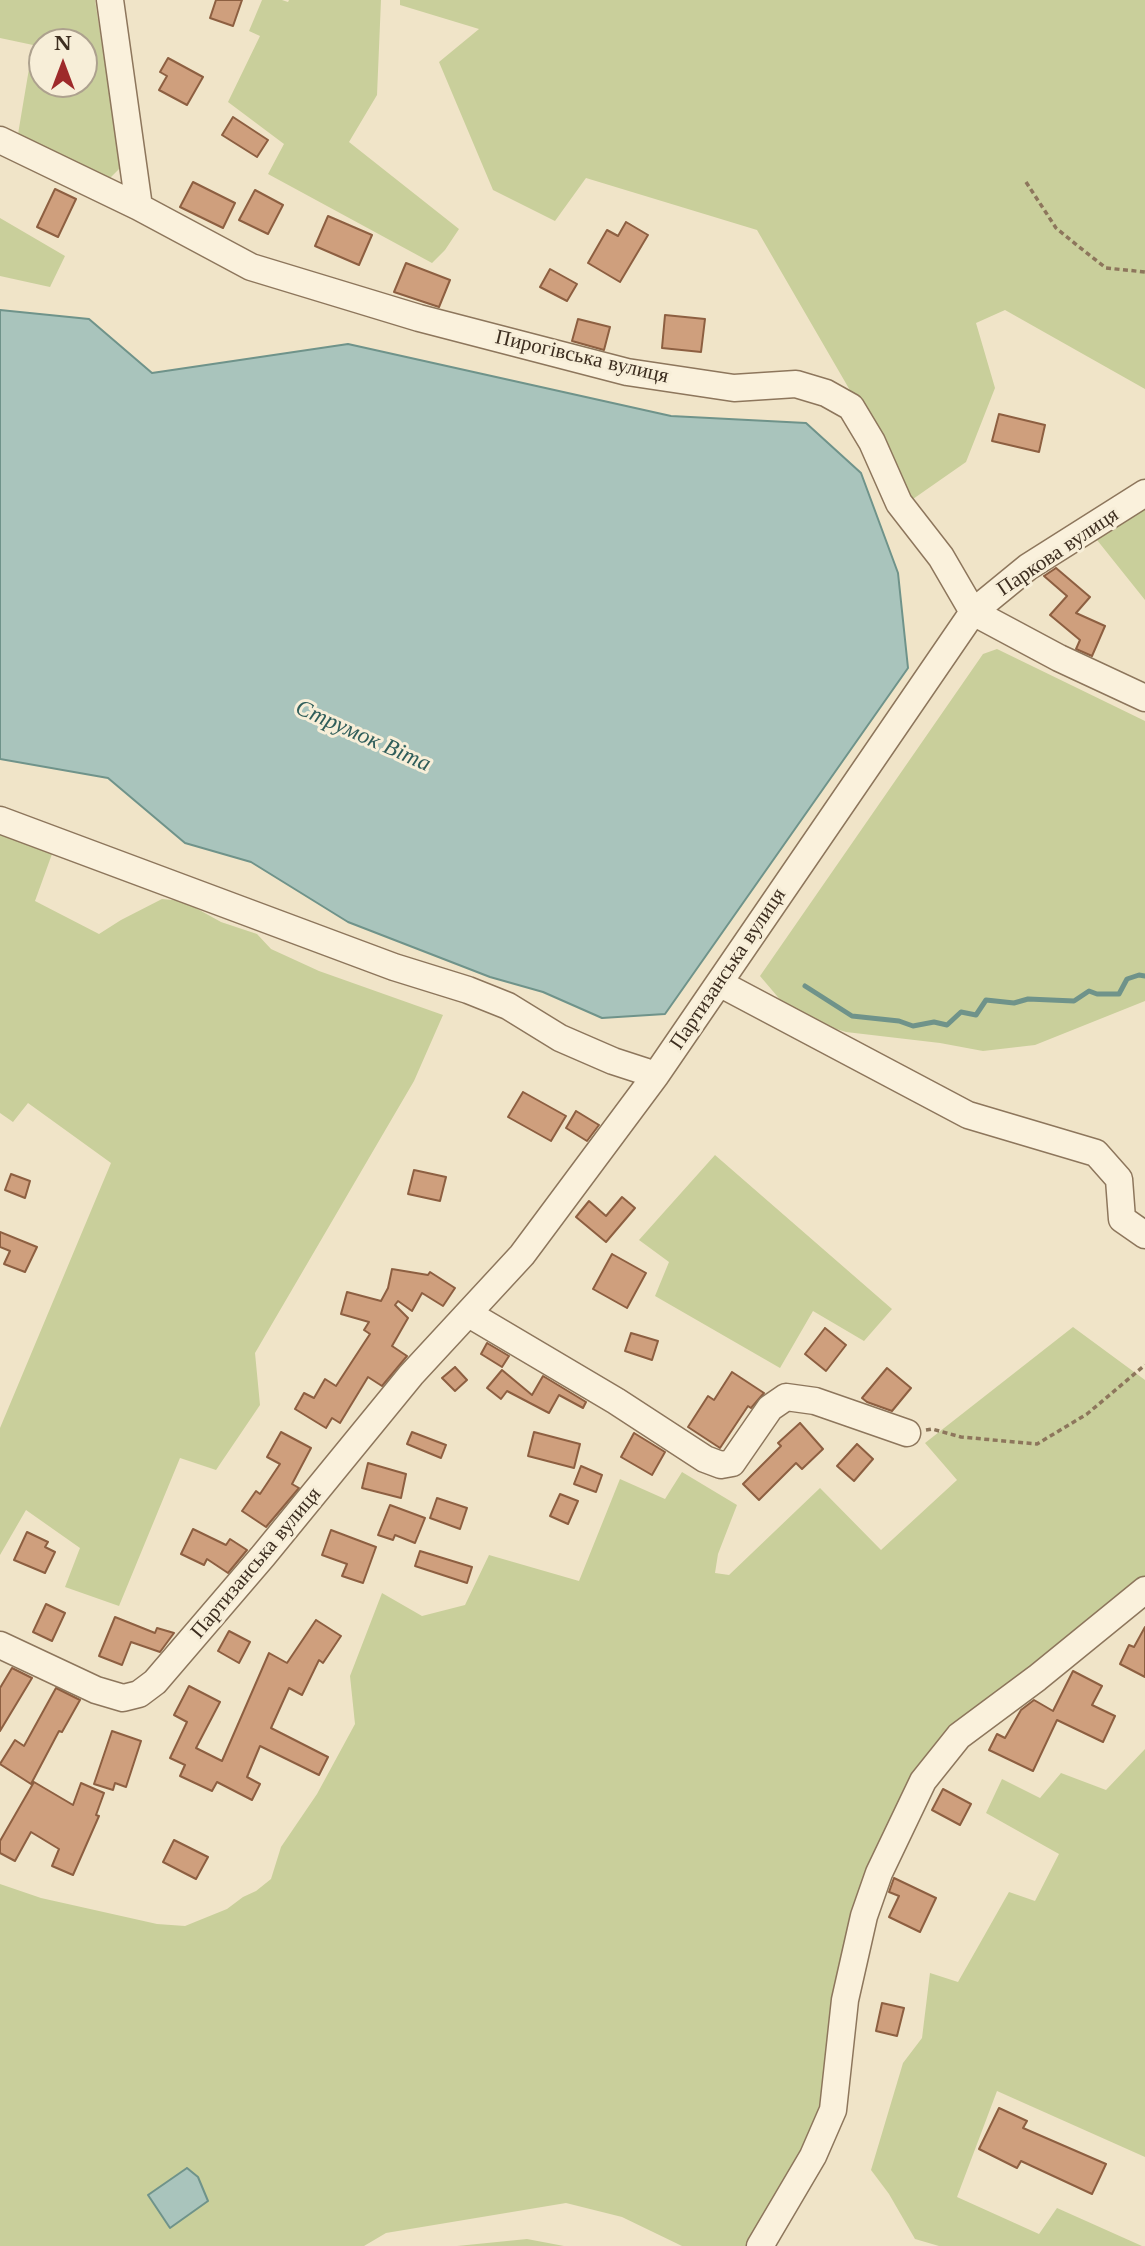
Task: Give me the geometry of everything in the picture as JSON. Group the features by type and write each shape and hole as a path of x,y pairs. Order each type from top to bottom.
{"street":[{"path":"110,0 139,207"},
{"name":"Пирогівська вулиця","path":"0,140 139,207 251,267 432,321 627,372 734,388 796,384 826,393 851,407 872,442 899,503 940,557 973,612"},
{"name":"Паркова вулиця","path":"973,612 1028,567 1145,493"},
{"path":"973,612 1059,658 1145,698"},
{"name":"Партизанська вулиця","path":"0,1645 96,1690 123,1698 139,1694 155,1682 411,1375 522,1255 656,1075 973,612"},
{"path":"0,820 394,967 508,1006 560,1038 613,1061 656,1075"},
{"path":"719,983 968,1115 1097,1153 1119,1180 1122,1219 1145,1234"},
{"path":"468,1314 616,1401 705,1459 721,1465 732,1463 770,1408 786,1397 815,1401 907,1433"},
{"path":"760,2246 813,2155 833,2110 845,2000 864,1916 879,1873 923,1781 959,1736 1037,1678 1145,1590"}],"path":[{"path":"1026,182 1056,228 1106,268 1145,272"},
{"path":"907,1433 932,1429 961,1437 1037,1444 1087,1414 1145,1365"}],"green space":[{"path":"0,0 95,0 121,167 110,178 88,177 17,140 28,75 28,98 98,98 98,28 28,28 28,44 0,38"},
{"path":"262,0 381,0 377,95 349,142 459,229 432,263 268,174 284,144 228,102 260,36 249,31"},
{"path":"400,0 1145,0 1145,389 1005,310 976,323 995,388 966,462 913,499 757,230 586,178 555,221 493,190 439,62 479,29 400,5"},
{"path":"0,218 65,256 50,287 0,276"},
{"path":"1145,493 1145,600 1089,530"},
{"path":"997,649 1145,721 1145,1001 1035,1045 983,1051 846,1032 794,1016 760,976 983,654"},
{"path":"0,834 52,854 35,901 99,934 162,899 183,901 221,922 257,934 271,949 319,971 443,1015 414,1081 255,1353 260,1405 216,1470 180,1458 119,1606 65,1587 80,1548 26,1510 0,1555 0,1428 111,1163 28,1103 13,1122 0,1113"},
{"path":"715,1155 892,1309 864,1341 813,1311 780,1368 655,1296 669,1262 639,1240"},
{"path":"1073,1327 1145,1380 1145,1590 959,1736 879,1873 833,2110 750,2246 682,2246 622,2217 566,2203 386,2233 364,2246 0,2246 0,1884 41,1898 157,1924 185,1926 227,1909 271,1879 281,1847 317,1794 355,1724 350,1676 382,1593 422,1616 465,1605 489,1555 579,1581 620,1479 665,1499 682,1472 737,1505 718,1554 715,1573 729,1575 820,1488 881,1550 957,1480 925,1443"},
{"path":"1145,1749 1145,2157 997,2091 957,2197 1039,2234 1057,2208 1142,2246 939,2246 915,2239 889,2194 871,2170 903,2063 922,2038 930,1973 958,1982 1009,1892 1035,1901 1059,1854 986,1813 1002,1779 1040,1798 1061,1773 1106,1790"},
{"path":"527,2239 564,2246 457,2246"}],"water":[{"path":"0,310 89,319 152,373 348,344 671,416 806,423 861,473 898,573 908,668 665,1014 602,1018 543,992 490,977 348,922 251,862 185,843 108,778 0,759"},
{"path":"187,2168 198,2177 208,2201 170,2228 148,2195"}],"building":[{"path":"216,0 242,0 233,26 210,18"},
{"path":"168,58 203,77 187,105 159,90 167,76 160,72"},
{"path":"233,117 268,140 257,157 222,135"},
{"path":"193,182 235,203 223,228 180,207"},
{"path":"55,189 76,199 58,237 37,227"},
{"path":"255,190 283,205 268,234 239,220"},
{"path":"328,216 372,235 359,265 315,246"},
{"path":"626,222 648,235 620,282 588,263 607,230 618,236"},
{"path":"406,263 450,280 439,307 394,292"},
{"path":"550,269 577,284 567,301 540,287"},
{"path":"665,315 705,319 701,352 662,348"},
{"path":"578,319 610,327 604,350 572,341"},
{"path":"999,414 1045,425 1039,452 992,441"},
{"path":"1056,568 1090,597 1076,613 1105,626 1092,656 1076,649 1080,640 1050,615 1067,596 1044,576"},
{"path":"523,1092 566,1116 551,1141 508,1117"},
{"path":"576,1111 599,1125 587,1141 566,1128"},
{"path":"414,1170 446,1177 440,1201 408,1194"},
{"path":"11,1174 30,1181 25,1198 5,1190"},
{"path":"622,1197 635,1208 606,1242 576,1217 589,1201 606,1216"},
{"path":"0,1232 37,1247 25,1272 4,1264 10,1251 0,1247"},
{"path":"612,1254 646,1273 627,1308 593,1289"},
{"path":"392,1269 428,1275 430,1272 455,1288 443,1306 422,1293 412,1311 398,1301 395,1305 408,1318 392,1346 407,1356 382,1386 368,1377 340,1423 332,1418 326,1428 295,1409 304,1393 314,1398 325,1379 336,1386 370,1334 364,1330 369,1322 341,1314 347,1292 381,1301 388,1288"},
{"path":"825,1328 846,1345 826,1371 805,1354"},
{"path":"631,1333 658,1341 652,1360 625,1351"},
{"path":"487,1343 509,1356 502,1367 481,1354"},
{"path":"455,1367 467,1380 455,1391 442,1378"},
{"path":"887,1368 911,1388 892,1411 862,1398"},
{"path":"502,1370 532,1395 543,1376 586,1402 583,1408 559,1395 549,1413 507,1391 501,1399 487,1388"},
{"path":"732,1372 764,1393 751,1408 748,1406 720,1448 688,1427 708,1396 714,1400"},
{"path":"800,1423 823,1449 802,1469 796,1463 759,1500 743,1484 781,1446 778,1443"},
{"path":"281,1432 311,1448 292,1484 299,1488 266,1527 242,1511 256,1491 260,1494 280,1464 267,1457"},
{"path":"412,1432 446,1445 441,1458 407,1444"},
{"path":"534,1432 580,1444 574,1468 528,1456"},
{"path":"634,1433 665,1452 652,1475 621,1457"},
{"path":"857,1444 873,1459 854,1481 837,1466"},
{"path":"368,1463 406,1474 401,1498 362,1488"},
{"path":"581,1466 602,1475 596,1492 574,1484"},
{"path":"560,1494 578,1501 568,1524 550,1516"},
{"path":"437,1498 467,1508 460,1529 430,1518"},
{"path":"390,1505 425,1518 415,1543 395,1535 393,1540 378,1535"},
{"path":"193,1529 226,1545 230,1539 247,1550 228,1573 207,1559 204,1565 181,1554"},
{"path":"331,1530 376,1547 363,1583 342,1576 347,1564 322,1555"},
{"path":"27,1532 48,1542 45,1547 55,1552 45,1573 14,1560"},
{"path":"420,1551 472,1567 467,1583 415,1566"},
{"path":"46,1604 65,1613 52,1641 33,1632"},
{"path":"115,1617 155,1633 157,1628 174,1633 160,1652 131,1642 122,1665 99,1656"},
{"path":"316,1620 341,1636 323,1663 319,1660 302,1695 289,1688 271,1728 328,1757 319,1775 260,1746 247,1777 260,1784 252,1800 217,1782 212,1791 180,1776 185,1765 170,1758 187,1722 174,1715 189,1686 220,1702 196,1748 222,1761 269,1653 287,1663"},
{"path":"1145,1627 1145,1677 1120,1664 1129,1645 1134,1647"},
{"path":"229,1631 250,1642 239,1663 218,1651"},
{"path":"12,1668 32,1678 0,1731 0,1688"},
{"path":"1073,1671 1102,1686 1092,1705 1115,1716 1103,1742 1057,1720 1033,1771 989,1750 997,1734 1005,1738 1021,1710 1034,1700 1053,1711"},
{"path":"56,1688 80,1700 62,1732 59,1731 31,1784 0,1764 15,1740 24,1746"},
{"path":"112,1731 141,1741 126,1787 115,1783 113,1790 94,1784"},
{"path":"34,1782 73,1805 81,1783 104,1793 96,1815 99,1816 73,1875 52,1866 59,1849 31,1832 15,1861 0,1853 0,1841"},
{"path":"943,1789 971,1804 960,1825 932,1810"},
{"path":"174,1840 208,1857 196,1879 163,1862"},
{"path":"894,1878 936,1898 920,1932 889,1917 899,1896 889,1892"},
{"path":"882,2003 904,2008 897,2036 876,2031"},
{"path":"999,2108 1027,2121 1023,2128 1106,2164 1092,2194 1021,2161 1017,2168 979,2149"}],"waterway":[{"name":"Струмок Віта","path":"805,986 852,1016 899,1021 913,1026 934,1022 947,1025 961,1012 976,1015 986,1000 1014,1003 1028,999 1074,1001 1089,991 1097,994 1119,994 1127,979 1145,976"}]}
